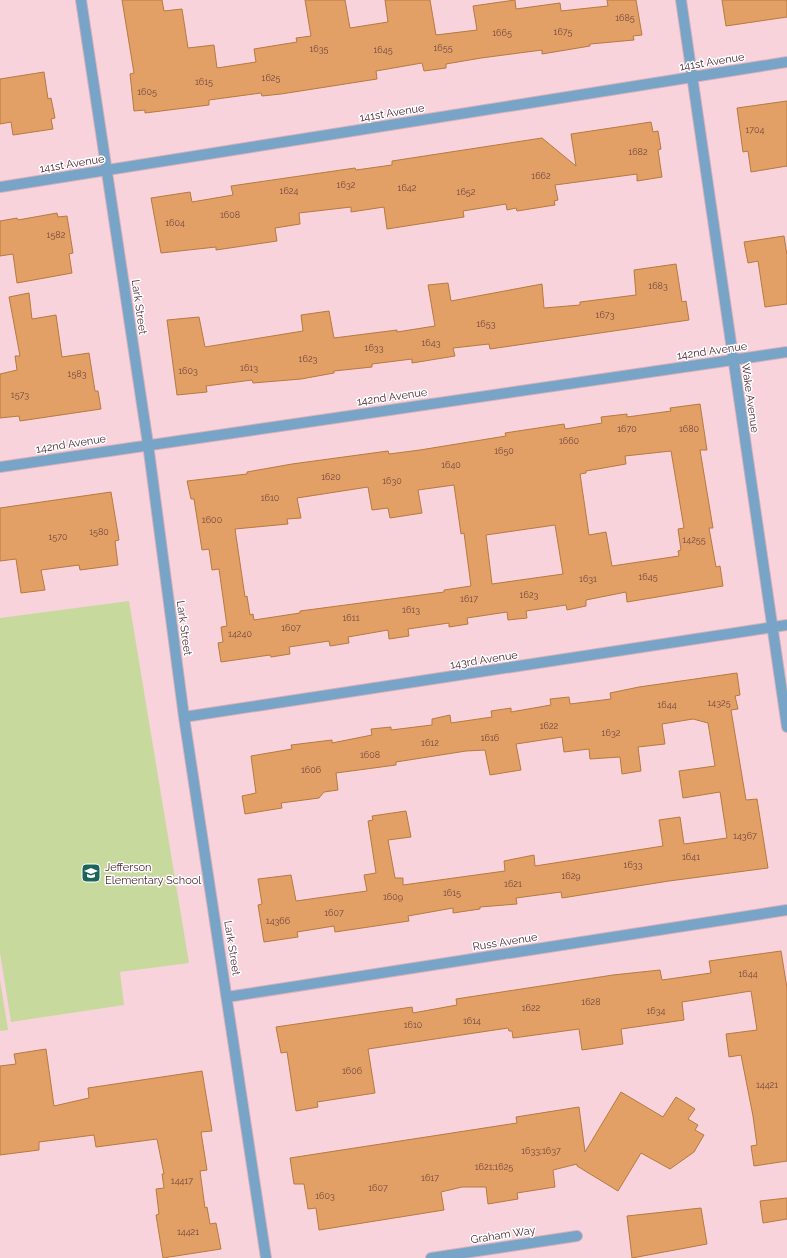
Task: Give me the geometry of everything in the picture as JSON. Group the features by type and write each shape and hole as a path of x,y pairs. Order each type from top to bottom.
{"street":[{"name":"Lark Street","path":"81,0 148,444 184,718 266,1258"},
{"name":"Wake Avenue","path":"681,0 787,727"},
{"name":"141st Avenue","path":"0,187 787,62"},
{"name":"142nd Avenue","path":"0,467 148,444 787,352"},
{"name":"143rd Avenue","path":"184,718 787,626"},
{"name":"Russ Avenue","path":"227,997 787,910"},
{"name":"Graham Way","path":"431,1258 577,1236"}],"green space":[{"path":"129,601 189,963 120,972 124,1005 11,1022 0,953 0,618"},
{"path":"0,980 8,1030 0,1031"}],"building":[{"path":"122,0 162,0 164,11 182,9 188,48 214,45 217,68 256,62 254,49 297,42 296,38 311,36 305,0 345,0 350,28 388,22 385,0 430,0 436,35 477,30 473,6 515,0 516,9 560,3 561,11 608,6 607,0 636,0 642,35 633,36 634,40 590,44 590,46 542,54 542,50 481,58 446,64 446,68 424,71 422,63 376,71 377,79 281,94 262,96 261,93 209,100 209,105 145,113 145,110 134,111 130,74 134,73"},
{"path":"722,0 787,0 787,17 726,26"},
{"path":"44,72 48,99 51,98 55,118 51,119 53,129 13,135 11,122 0,124 0,79"},
{"path":"787,101 787,166 751,172 748,151 743,152 737,108"},
{"path":"651,122 653,132 658,131 661,149 658,150 662,177 637,181 637,174 555,185 558,200 554,201 555,205 517,211 516,208 507,210 506,204 463,211 464,217 387,229 384,207 351,212 351,207 299,213 300,224 275,228 277,241 216,250 216,247 161,253 151,198 190,192 192,202 233,195 231,186 355,168 356,170 392,165 392,161 542,138 576,166 571,134"},
{"path":"57,213 58,217 67,216 73,253 69,254 72,273 17,283 13,254 0,256 0,221 17,218 18,220"},
{"path":"784,236 787,255 787,304 765,307 758,261 748,263 744,242"},
{"path":"676,264 682,302 686,301 689,320 490,349 489,344 453,348 455,356 412,363 412,359 372,364 372,367 334,371 334,373 301,379 253,383 252,380 206,386 207,392 177,395 167,320 199,317 205,347 303,331 301,315 329,311 334,338 397,330 397,332 435,326 428,285 448,283 451,301 542,284 544,308 580,305 580,302 636,295 634,270"},
{"path":"29,293 32,319 56,315 62,357 89,353 95,391 98,391 101,409 20,421 19,416 0,418 0,374 17,370 15,356 20,356 9,297"},
{"path":"700,404 707,450 700,450 713,528 709,528 716,567 720,566 723,586 627,602 626,592 586,600 586,606 567,610 566,605 526,611 527,618 508,620 507,612 467,618 468,624 449,627 449,623 408,629 409,636 389,639 388,630 348,637 349,643 330,646 329,641 289,647 290,654 271,657 270,655 221,662 218,643 223,642 221,627 227,626 219,569 212,570 209,549 202,550 194,499 191,499 187,481 247,474 247,472 292,464 388,451 389,454 420,450 506,436 505,433 564,424 565,429 602,423 601,417 627,414 627,417 671,411 670,408","holes":["671,451 684,528 678,529 681,550 678,551 679,556 612,566 606,532 589,535 580,474 586,473 586,471 626,464 625,456","454,485 461,534 464,533 471,586 444,590 444,592 300,611 300,613 254,620 253,614 250,615 247,596 245,597 235,529 288,524 287,519 301,518 297,498 368,487 372,510 388,508 390,518 422,513 418,490","555,525 563,574 492,584 486,535"]},
{"path":"111,492 119,540 115,541 118,565 80,570 79,565 41,570 45,590 21,593 16,559 0,561 0,508"},
{"path":"737,673 740,695 735,696 738,709 731,710 746,800 757,799 768,868 669,881 562,898 561,892 516,898 517,904 480,907 480,909 453,913 453,908 408,916 409,921 335,932 334,926 297,932 298,937 264,942 258,905 262,904 258,879 291,875 296,901 367,891 364,875 376,873 368,821 373,820 372,816 406,811 411,837 388,840 395,878 403,878 403,885 505,871 504,861 534,855 535,866 663,846 659,820 680,817 684,844 727,838 720,792 683,798 679,771 715,766 708,723 693,719 662,724 665,744 638,747 641,771 622,774 620,757 590,759 589,749 564,752 562,737 516,744 521,770 490,775 485,750 466,751 396,762 396,765 336,773 338,790 324,792 319,798 281,803 282,808 245,814 242,796 256,793 251,756 292,749 291,745 332,740 332,743 372,735 371,729 391,727 391,730 432,725 432,719 450,715 451,723 492,717 491,711 511,708 511,712 551,705 550,699 569,697 570,704 611,699 610,693 639,687"},
{"path":"781,951 787,988 787,1161 754,1166 751,1146 757,1145 741,1055 729,1057 726,1034 757,1030 751,991 682,1002 684,1020 621,1029 623,1044 582,1050 579,1029 513,1038 512,1031 509,1031 508,1028 368,1049 375,1093 317,1102 318,1107 296,1111 287,1052 281,1053 276,1027 412,1007 413,1013 457,1005 456,999 613,975 660,970 662,980 711,973 709,961"},
{"path":"46,1049 54,1106 89,1098 88,1088 202,1071 212,1131 201,1132 207,1170 200,1171 205,1208 207,1207 210,1224 216,1223 221,1249 163,1258 156,1215 159,1214 156,1189 164,1188 162,1174 164,1174 157,1139 96,1147 94,1135 39,1142 39,1150 0,1155 0,1066 16,1064 14,1054"},
{"path":"621,1092 663,1117 676,1097 695,1109 688,1119 698,1125 695,1130 704,1135 694,1152 670,1169 641,1153 618,1191 577,1166 577,1164 553,1170 555,1187 517,1193 518,1199 488,1204 486,1187 462,1187 441,1192 444,1210 319,1230 316,1208 308,1209 304,1184 294,1184 290,1158 517,1123 516,1117 579,1107 585,1152"},
{"path":"787,1198 787,1219 763,1223 760,1201"},
{"path":"701,1208 707,1244 632,1258 627,1216"}],"place":[{"name":"Jefferson Elementary School","path":"91,873"}]}
